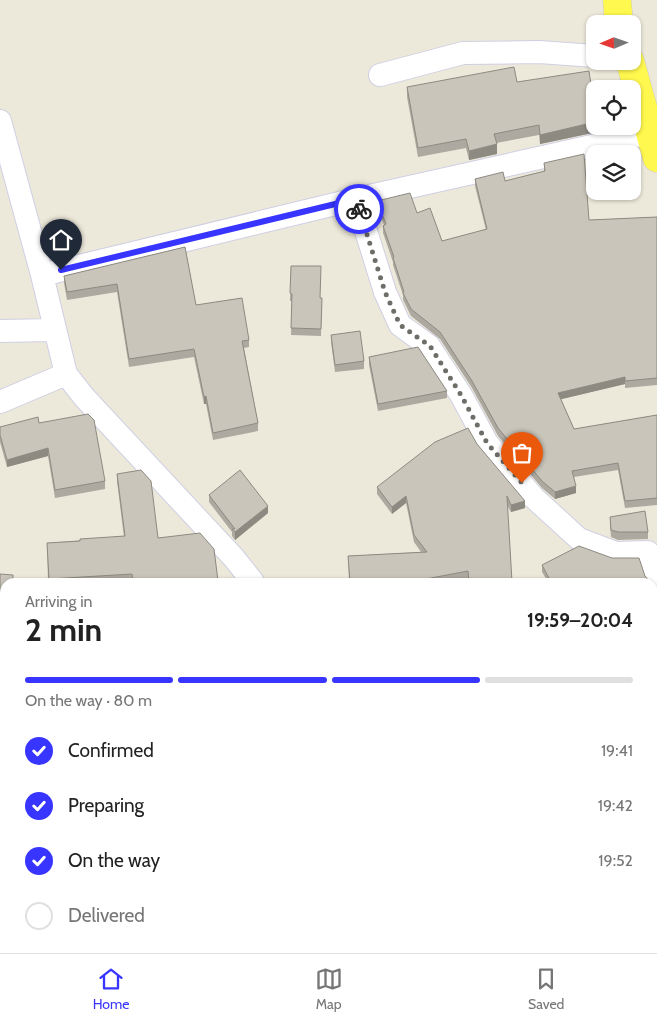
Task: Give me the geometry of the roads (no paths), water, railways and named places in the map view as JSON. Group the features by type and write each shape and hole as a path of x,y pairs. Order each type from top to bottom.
{"main road":[{"path":"617,0 618,15"},
{"path":"633,70 654,146"}],"street":[{"path":"380,75 463,53 540,52 586,55"},
{"path":"0,121 42,274 66,374 84,397 234,558 250,578"},
{"path":"42,274 356,199 654,146"},
{"path":"356,199 385,292 400,325 430,346 461,395 487,443 533,497 579,539 616,553 648,552 657,578"},
{"path":"0,331 55,330"},
{"path":"0,402 66,374"}]}
